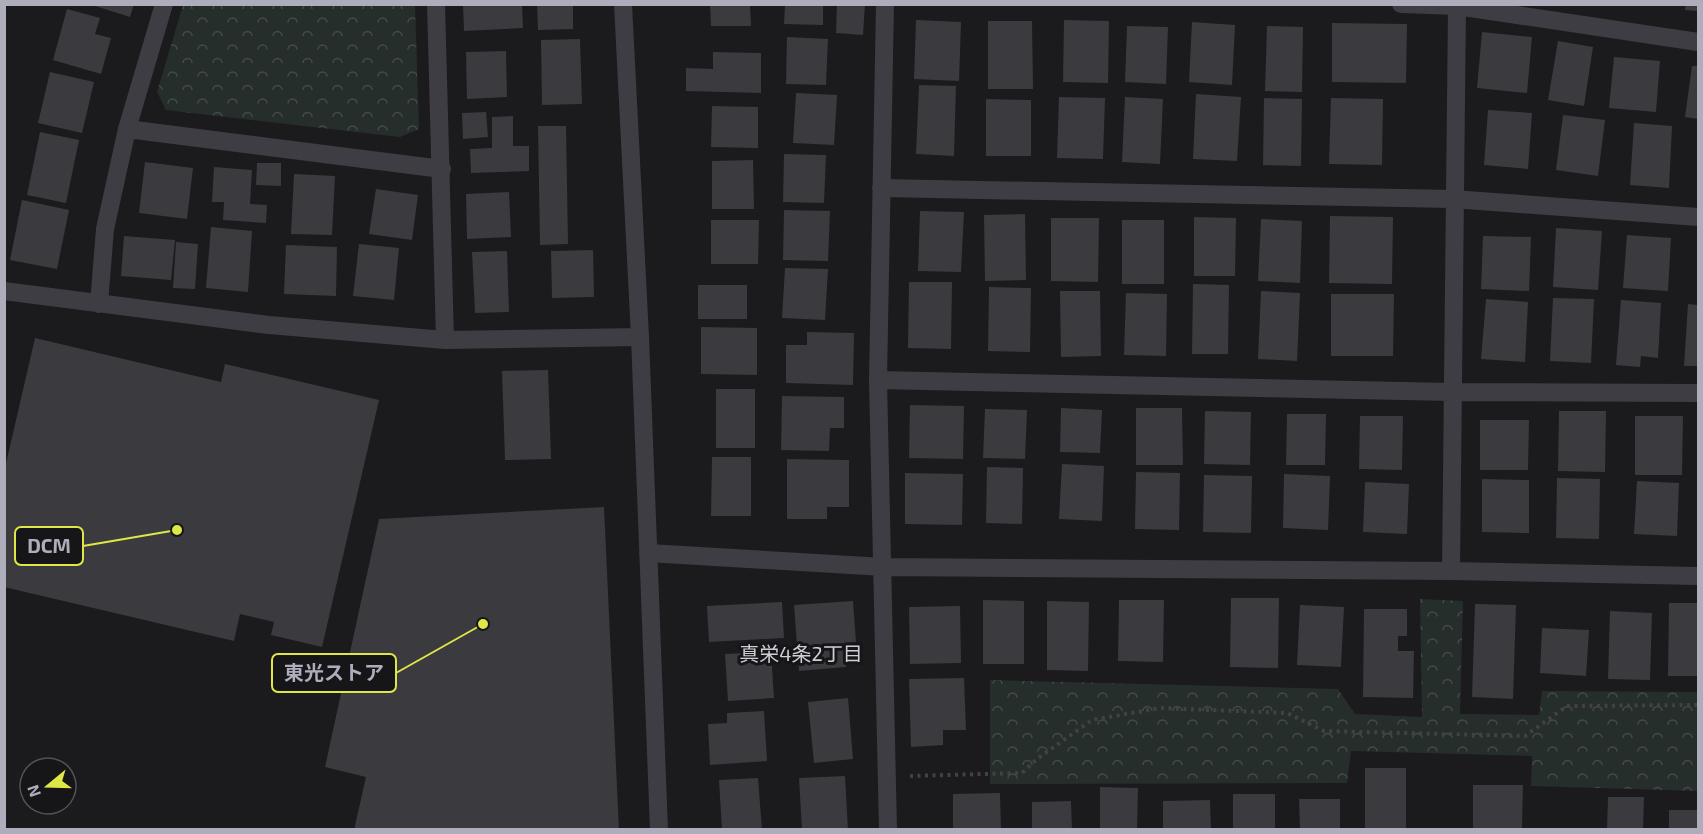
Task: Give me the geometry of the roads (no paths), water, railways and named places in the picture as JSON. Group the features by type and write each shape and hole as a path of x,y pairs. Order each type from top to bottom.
{"street":[{"path":"99,304 105,229 127,129 164,4"},
{"path":"436,4 445,340"},
{"path":"622,4 640,337 659,830"},
{"path":"885,4 878,380 884,567 888,830"},
{"path":"1401,4 1457,6 1698,42"},
{"path":"1451,571 1453,199 1457,6"},
{"path":"127,129 442,170"},
{"path":"881,188 1453,199 1698,217"},
{"path":"4,291 269,325 445,340 640,337"},
{"path":"878,380 1451,392 1698,393"},
{"path":"648,553 884,567 1451,571 1698,576"}],"place":[{"name":"DCM","path":"177,530"},
{"name":"東光ストア","path":"483,624"}],"district":[{"name":"真栄4条2丁目","path":"801,653"}]}
